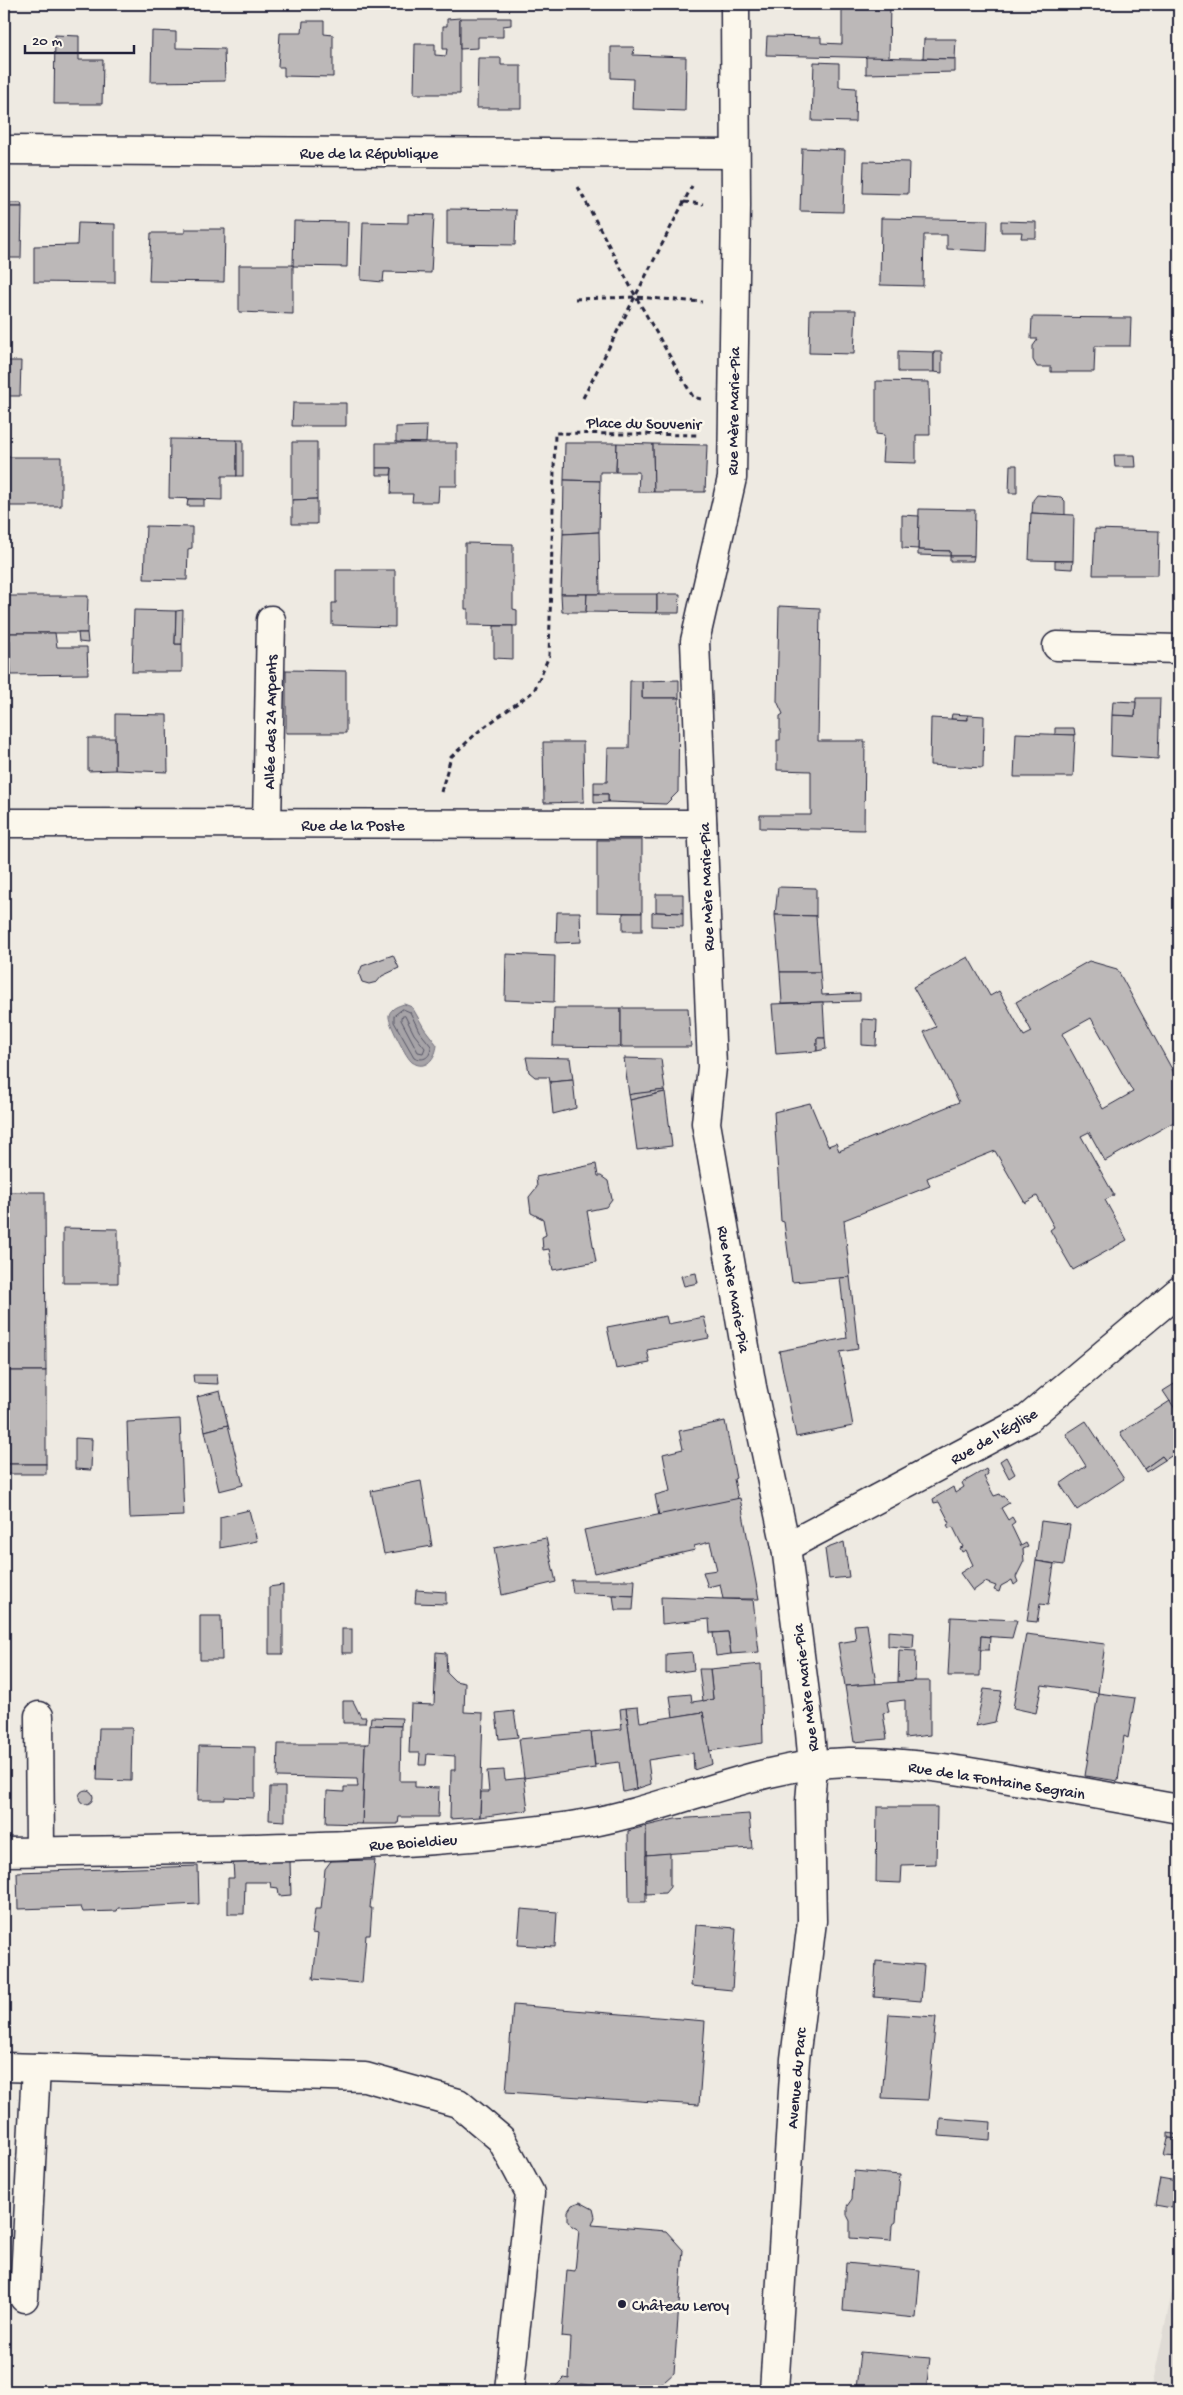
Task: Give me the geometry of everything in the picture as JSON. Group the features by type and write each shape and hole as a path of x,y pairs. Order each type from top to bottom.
{"street":[{"name":"Rue Mère Marie-Pia","path":"735,4 732,478 695,641 712,1067 706,1123 752,1387 786,1547 813,1765"},
{"name":"Rue de la République","path":"4,150 734,154"},
{"name":"Allée des 24 Arpents","path":"267,824 272,620"},
{"path":"1057,646 1179,649"},
{"name":"Rue de la Poste","path":"4,823 702,824"},
{"name":"Rue de l'Église","path":"786,1547 1026,1420 1179,1291"},
{"path":"39,1716 40,1851"},
{"name":"Rue de la Fontaine Segrain","path":"813,1765 848,1762 917,1764 1179,1810"},
{"name":"Rue Boieldieu","path":"4,1852 198,1851 413,1843 560,1828 626,1817 773,1771 813,1765"},
{"name":"Avenue du Parc","path":"774,2391 795,2059 812,1922 810,1802 813,1765"},
{"path":"4,2067 365,2077 458,2103 501,2139 530,2193 509,2391"},
{"path":"24,2298 36,2068"}],"path":[{"path":"567,153 581,195 636,298 693,397 733,406"},
{"path":"583,398 695,181 698,154"},
{"path":"575,299 636,298 734,304"},
{"name":"Place du Souvenir","path":"432,824 451,757 479,731 534,691 549,656 555,433 732,435"}],"shaded area":[{"path":"1179,2260 1179,2391 1151,2391"}],"water":[{"path":"404,1004 412,1007 424,1028 437,1045 435,1054 426,1064 417,1065 409,1059 389,1019 391,1011"}],"building":[{"path":"842,4 890,4 889,58 766,55 767,36 821,37 821,43 842,44"},
{"path":"460,18 460,94 414,94 415,44 435,44 435,55 446,56 447,49 443,49 443,26 447,26 447,19"},
{"path":"460,18 511,18 511,25 503,26 503,37 478,37 478,48 460,49"},
{"path":"303,21 324,21 324,34 333,35 333,77 284,76 284,67 278,67 280,33 302,33"},
{"path":"152,31 176,32 176,48 224,49 225,81 151,82"},
{"path":"55,35 79,36 79,60 103,60 102,104 54,104"},
{"path":"924,39 956,39 955,59 923,58"},
{"path":"611,47 634,47 633,55 686,57 685,111 632,109 633,79 611,78"},
{"path":"866,57 955,59 955,72 866,74"},
{"path":"478,58 501,58 501,65 521,65 521,108 477,108"},
{"path":"814,62 839,63 839,87 856,88 855,122 812,121"},
{"path":"802,148 845,150 843,212 800,211"},
{"path":"864,161 909,162 908,194 863,193"},
{"path":"4,203 21,203 22,207 4,207"},
{"path":"4,207 22,207 21,258 4,258"},
{"path":"447,209 516,210 515,245 447,244"},
{"path":"408,214 434,215 431,273 384,272 383,282 361,280 363,222 408,223"},
{"path":"881,218 988,220 987,251 947,249 947,235 924,235 923,286 880,285"},
{"path":"294,221 348,222 347,267 293,266"},
{"path":"1001,221 1036,222 1036,238 1021,238 1022,232 1001,232"},
{"path":"78,223 115,224 115,283 34,282 34,246 77,245"},
{"path":"185,229 225,229 224,282 149,281 151,233 185,233"},
{"path":"239,265 293,265 293,314 239,312"},
{"path":"810,310 856,310 854,354 809,353"},
{"path":"1032,317 1131,318 1130,346 1095,346 1094,372 1051,372 1051,367 1037,367 1033,360 1033,346 1038,339 1031,339"},
{"path":"898,351 934,352 934,372 898,372"},
{"path":"934,352 942,352 942,373 934,372"},
{"path":"4,361 21,361 20,396 4,396"},
{"path":"876,381 929,382 930,435 916,435 916,463 882,462 884,435 876,434"},
{"path":"1178,399 1179,457 1177,457"},
{"path":"293,403 346,403 346,426 292,426"},
{"path":"427,426 426,443 396,442 396,427"},
{"path":"170,439 237,440 237,476 222,476 222,500 169,498"},
{"path":"237,440 243,440 243,476 237,476"},
{"path":"292,442 317,442 317,499 292,500"},
{"path":"376,443 457,443 457,486 439,486 438,502 412,502 413,494 391,494 392,468 376,468"},
{"path":"565,443 617,443 616,472 600,472 600,481 564,480"},
{"path":"617,443 653,444 654,492 638,492 639,472 616,472"},
{"path":"653,444 707,445 705,492 654,492"},
{"path":"1114,455 1135,455 1136,467 1115,467"},
{"path":"4,457 61,457 61,506 4,506"},
{"path":"1010,465 1017,465 1017,493 1009,493"},
{"path":"376,468 392,468 391,475 376,475"},
{"path":"564,480 600,481 599,532 563,534"},
{"path":"1037,495 1061,497 1065,501 1065,515 1032,513 1033,500"},
{"path":"188,499 204,499 204,506 187,506"},
{"path":"317,499 317,524 292,524 292,500"},
{"path":"919,509 975,510 974,556 950,556 950,551 918,550"},
{"path":"1031,513 1074,515 1073,561 1029,560"},
{"path":"902,515 919,516 918,549 902,548"},
{"path":"146,526 192,527 192,548 188,549 187,580 144,579"},
{"path":"1095,529 1159,531 1158,575 1093,575"},
{"path":"599,532 600,594 561,594 563,534"},
{"path":"465,543 513,544 513,609 517,610 517,626 468,625 468,609 465,609"},
{"path":"918,550 950,551 950,556 918,555"},
{"path":"950,556 974,556 973,561 950,561"},
{"path":"1055,561 1073,561 1072,569 1055,568"},
{"path":"336,570 395,570 395,627 332,625 332,603 336,603"},
{"path":"561,594 587,594 586,612 562,612"},
{"path":"587,594 657,594 657,613 586,612"},
{"path":"657,594 680,594 679,613 657,613"},
{"path":"4,596 88,596 87,633 4,633"},
{"path":"779,606 820,608 818,741 865,741 864,830 760,828 760,815 811,815 811,771 777,770 777,740 780,740 780,716 783,714 777,701"},
{"path":"134,610 176,611 175,644 182,644 182,672 132,672"},
{"path":"183,610 182,644 175,644 176,611"},
{"path":"494,626 513,626 513,659 494,658"},
{"path":"4,633 55,633 57,647 87,647 88,674 11,675 10,640 4,640"},
{"path":"78,633 87,633 88,643 79,642"},
{"path":"10,657 11,675 6,675 5,658"},
{"path":"4,658 6,675 6,702 4,702"},
{"path":"286,670 346,671 346,733 286,733"},
{"path":"679,680 679,698 642,698 642,681"},
{"path":"630,681 642,681 642,698 679,698 678,792 666,804 608,802 608,794 594,794 594,782 607,782 608,748 629,748"},
{"path":"1136,698 1160,698 1158,759 1111,756 1112,715 1135,716"},
{"path":"1113,701 1136,702 1135,716 1112,715"},
{"path":"115,714 167,715 168,772 115,770"},
{"path":"952,714 968,715 968,720 951,719"},
{"path":"968,715 984,716 983,768 930,765 931,718 968,720"},
{"path":"1055,728 1074,728 1075,735 1055,735"},
{"path":"1016,733 1075,735 1073,777 1014,777"},
{"path":"88,738 115,738 115,770 88,771"},
{"path":"543,742 583,742 584,802 544,803"},
{"path":"594,794 608,794 608,802 594,803"},
{"path":"597,840 642,840 642,913 597,912"},
{"path":"778,887 816,888 816,916 775,915"},
{"path":"656,894 683,894 683,913 656,912"},
{"path":"557,912 580,912 581,942 556,943"},
{"path":"623,913 642,913 642,931 623,931"},
{"path":"652,913 683,913 683,927 652,926"},
{"path":"775,915 816,916 820,972 780,972"},
{"path":"506,954 555,956 554,1002 505,1000"},
{"path":"393,955 399,968 382,976 377,982 369,984 362,982 359,974 362,966"},
{"path":"968,957 990,996 999,991 1024,1036 1032,1032 1016,1002 1089,961 1117,969 1179,1082 1179,1119 1105,1161 1089,1132 1081,1136 1114,1195 1105,1200 1127,1240 1073,1270 1050,1230 1054,1227 1037,1196 1025,1203 995,1151 927,1178 930,1186 844,1220 850,1277 792,1282 784,1222 781,1221 774,1112 810,1103 828,1146 836,1143 839,1151 959,1102 924,1032 936,1027 913,987","holes":["1091,1018 1133,1092 1103,1109 1062,1034"]},
{"path":"780,972 820,972 822,995 860,993 860,1001 782,1003"},
{"path":"823,1002 825,1038 817,1038 817,1051 776,1054 772,1004"},
{"path":"554,1008 621,1008 621,1047 553,1046"},
{"path":"621,1008 688,1008 691,1047 621,1047"},
{"path":"862,1019 877,1020 876,1046 862,1045"},
{"path":"817,1038 825,1038 826,1049 817,1051"},
{"path":"526,1057 570,1058 573,1080 550,1082 549,1077 535,1077 529,1072"},
{"path":"624,1058 661,1059 665,1090 629,1095"},
{"path":"573,1080 576,1108 553,1114 550,1082"},
{"path":"665,1090 665,1092 630,1100 629,1095 632,1094"},
{"path":"665,1092 672,1146 637,1150 630,1100"},
{"path":"596,1164 598,1176 608,1181 612,1199 606,1207 587,1211 596,1262 553,1270 549,1249 543,1250 542,1237 546,1235 543,1219 531,1213 529,1197 537,1187 536,1177"},
{"path":"4,1192 45,1192 46,1371 4,1371"},
{"path":"63,1228 118,1229 118,1283 63,1283"},
{"path":"696,1273 698,1283 684,1286 681,1276"},
{"path":"850,1277 858,1349 840,1352 853,1426 796,1437 779,1351 847,1338 840,1278"},
{"path":"666,1316 668,1324 704,1317 709,1338 647,1350 650,1363 616,1369 607,1327"},
{"path":"4,1371 46,1371 46,1464 4,1464"},
{"path":"193,1375 217,1375 218,1384 194,1383"},
{"path":"1179,1381 1179,1415 1163,1391"},
{"path":"220,1391 228,1425 205,1431 197,1397"},
{"path":"1170,1401 1179,1415 1179,1451 1165,1460 1162,1456 1144,1469 1120,1433"},
{"path":"180,1419 184,1516 130,1518 127,1422"},
{"path":"725,1421 738,1499 659,1516 655,1495 670,1491 663,1454 683,1449 679,1431"},
{"path":"1086,1421 1124,1479 1077,1510 1060,1484 1086,1466 1066,1434"},
{"path":"228,1425 243,1485 219,1491 205,1431"},
{"path":"75,1438 92,1439 91,1470 75,1469"},
{"path":"1162,1456 1165,1460 1146,1472 1144,1469"},
{"path":"1006,1457 1015,1474 1009,1478 1000,1461"},
{"path":"4,1464 46,1464 46,1474 4,1474"},
{"path":"986,1469 988,1474 984,1477 994,1496 1000,1494 1009,1503 1001,1508 1008,1520 1012,1517 1015,1522 1011,1525 1021,1546 1026,1543 1028,1547 1023,1549 1024,1561 1016,1577 1018,1582 1014,1585 1012,1580 1001,1586 999,1592 994,1590 996,1586 985,1582 973,1591 960,1573 973,1565 966,1550 962,1552 960,1548 963,1547 953,1527 949,1528 947,1525 950,1523 939,1502 934,1503 933,1499 953,1487 955,1493 964,1487 962,1483"},
{"path":"421,1481 432,1546 384,1554 371,1491"},
{"path":"740,1498 759,1599 723,1599 720,1584 708,1587 703,1572 717,1570 710,1542 694,1546 695,1550 594,1573 584,1530"},
{"path":"249,1510 257,1541 220,1548 220,1517"},
{"path":"1041,1521 1070,1525 1064,1565 1036,1561"},
{"path":"546,1538 556,1582 502,1595 494,1548"},
{"path":"844,1542 849,1577 829,1579 825,1549"},
{"path":"1036,1561 1054,1564 1048,1605 1040,1604 1037,1622 1027,1621"},
{"path":"571,1580 635,1580 634,1596 573,1593"},
{"path":"283,1585 283,1654 269,1654 269,1587"},
{"path":"416,1590 446,1592 446,1604 415,1603"},
{"path":"613,1595 634,1596 633,1610 615,1610"},
{"path":"661,1597 753,1600 759,1652 731,1654 728,1632 710,1633 709,1619 662,1624"},
{"path":"200,1616 221,1616 222,1660 200,1660"},
{"path":"951,1617 1017,1620 1012,1638 981,1636 980,1676 948,1676"},
{"path":"867,1624 876,1684 845,1686 838,1643 856,1640 854,1625"},
{"path":"342,1629 352,1629 352,1653 342,1653"},
{"path":"888,1631 914,1633 913,1648 888,1646"},
{"path":"728,1632 731,1654 716,1656 713,1633"},
{"path":"1026,1634 1105,1644 1098,1693 1042,1685 1036,1713 1013,1708"},
{"path":"981,1636 990,1637 989,1650 980,1650"},
{"path":"899,1650 916,1651 915,1681 898,1682"},
{"path":"436,1652 446,1653 447,1673 455,1681 465,1683 464,1712 483,1713 480,1817 450,1819 451,1770 455,1770 455,1756 427,1754 426,1765 419,1765 420,1753 409,1753 411,1704 434,1705"},
{"path":"692,1652 694,1670 666,1674 666,1654"},
{"path":"761,1664 763,1743 709,1751 703,1712 673,1717 670,1696 691,1694 692,1702 713,1699 710,1669"},
{"path":"699,1669 710,1669 713,1699 703,1701"},
{"path":"930,1681 930,1735 905,1738 905,1700 887,1702 889,1712 883,1713 887,1739 854,1742 845,1686"},
{"path":"984,1689 1002,1691 995,1722 976,1726"},
{"path":"1098,1693 1135,1698 1128,1738 1124,1736 1118,1781 1085,1776"},
{"path":"343,1701 353,1701 361,1717 366,1717 365,1723 343,1723"},
{"path":"638,1707 640,1722 703,1712 712,1764 694,1770 693,1753 648,1760 651,1784 636,1789 626,1708"},
{"path":"626,1708 636,1789 623,1792 619,1762 595,1765 591,1732 622,1729 620,1709"},
{"path":"514,1711 518,1737 499,1739 496,1713"},
{"path":"371,1717 402,1718 401,1726 370,1725"},
{"path":"370,1725 401,1726 400,1781 415,1781 415,1787 439,1788 438,1817 399,1817 398,1824 362,1824 365,1744 369,1744"},
{"path":"99,1728 132,1728 131,1781 97,1780"},
{"path":"591,1732 595,1768 524,1778 519,1739"},
{"path":"278,1744 365,1744 362,1824 326,1823 327,1791 344,1792 344,1787 358,1787 357,1779 277,1777"},
{"path":"199,1746 255,1747 255,1798 225,1797 225,1800 198,1800"},
{"path":"504,1770 505,1780 524,1778 528,1810 480,1817 481,1792 489,1792 487,1771"},
{"path":"270,1787 285,1787 285,1821 269,1820"},
{"path":"83,1790 89,1790 93,1797 89,1804 83,1804 79,1800 79,1794"},
{"path":"877,1807 937,1807 936,1864 902,1865 901,1883 876,1882"},
{"path":"749,1814 752,1848 646,1855 646,1826 675,1819"},
{"path":"646,1826 646,1902 629,1902 628,1831"},
{"path":"670,1853 670,1887 665,1893 646,1894 646,1855"},
{"path":"375,1860 370,1908 372,1908 370,1935 366,1935 362,1983 313,1979 318,1934 312,1933 315,1909 321,1909 325,1869 331,1861"},
{"path":"290,1861 291,1895 279,1896 278,1888 271,1887 270,1882 245,1882 244,1914 228,1914 228,1878 234,1878 233,1862"},
{"path":"198,1866 199,1904 118,1908 117,1911 83,1912 81,1907 18,1909 17,1872"},
{"path":"521,1909 557,1912 555,1947 518,1945"},
{"path":"696,1925 736,1928 732,1990 691,1986"},
{"path":"876,1961 924,1965 921,2001 874,1997"},
{"path":"513,2005 705,2021 699,2105 506,2092"},
{"path":"889,2014 936,2017 928,2100 882,2098"},
{"path":"940,2118 991,2122 990,2140 939,2136"},
{"path":"1168,2133 1179,2135 1179,2139 1168,2138"},
{"path":"1168,2138 1179,2139 1179,2157 1164,2156"},
{"path":"854,2171 900,2175 896,2222 892,2225 891,2241 850,2238 850,2221 847,2215 847,2206 852,2199"},
{"path":"1160,2178 1177,2181 1172,2208 1155,2205"},
{"name":"Château Leroy","path":"580,2202 593,2209 595,2217 592,2225 666,2231 683,2250 674,2373 654,2391 580,2384 581,2391 555,2391 556,2386 564,2378 569,2379 571,2338 562,2337 567,2270 575,2271 579,2230 572,2226 568,2220 568,2211 572,2205"},
{"path":"846,2263 920,2270 916,2318 843,2311"},
{"path":"860,2352 930,2358 926,2391 856,2389"}],"place":[{"name":"Château Leroy","path":"622,2304"}]}
